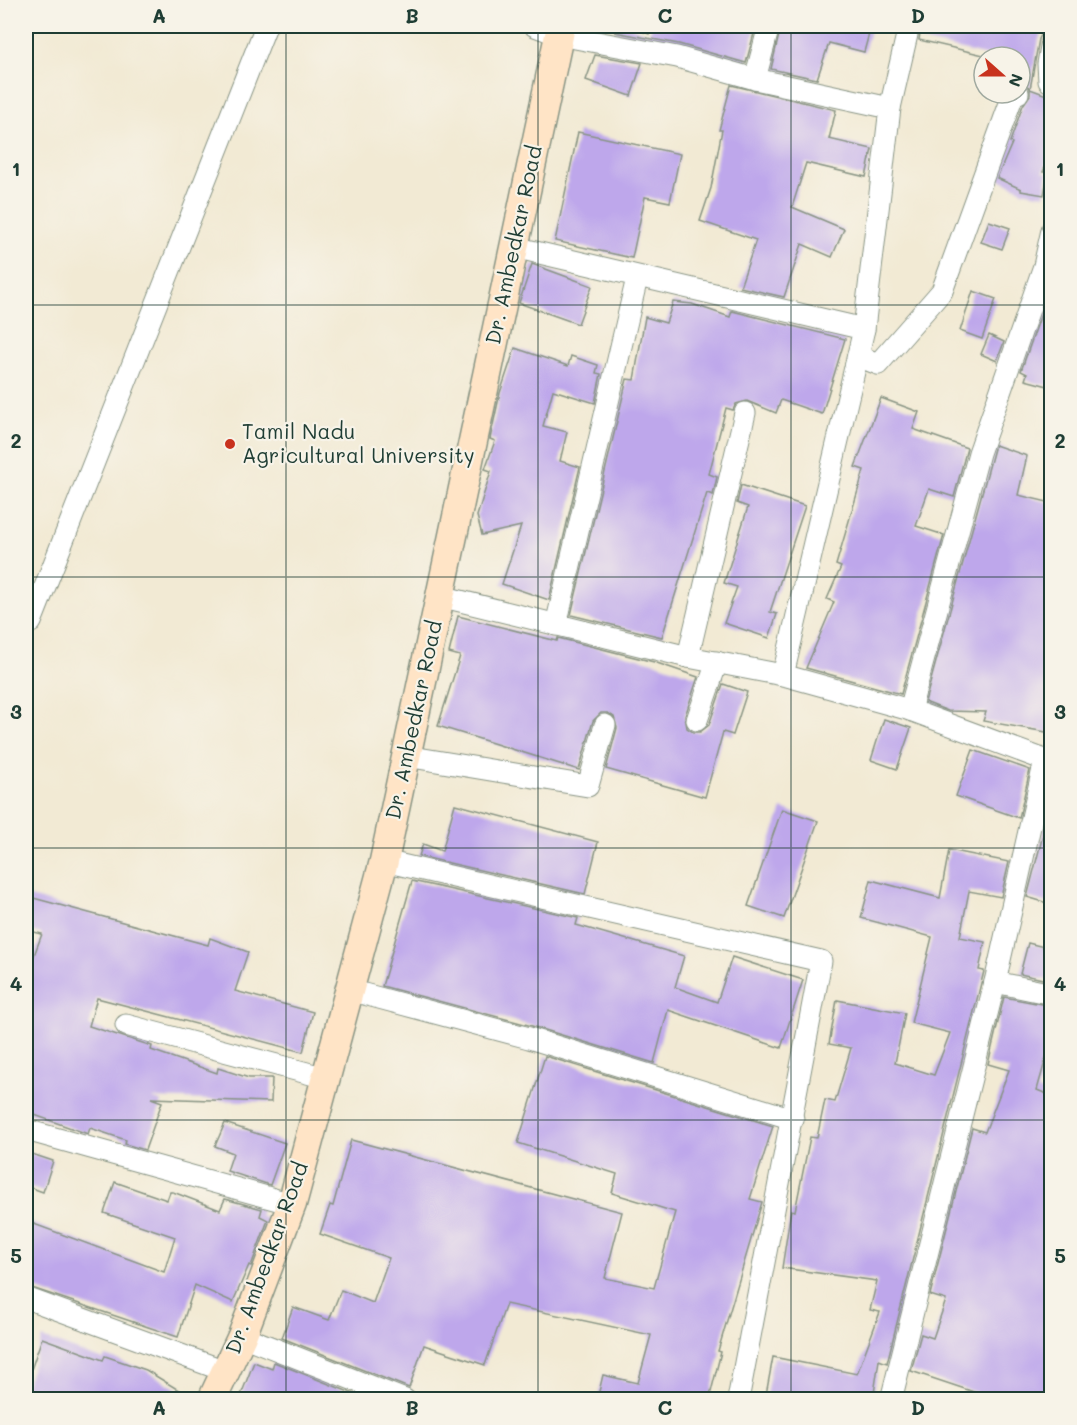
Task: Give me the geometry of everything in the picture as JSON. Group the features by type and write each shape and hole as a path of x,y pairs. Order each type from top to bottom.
{"street":[{"path":"26,621 31,622 266,26"},
{"path":"755,78 769,26"},
{"path":"783,675 864,329 890,108 909,26"},
{"path":"552,29 890,108"},
{"name":"Dr. Ambedkar Road","path":"212,1400 242,1336 292,1204 384,861 513,247 552,29"},
{"path":"1032,88 1050,82 1048,64 1052,40"},
{"path":"858,356 878,364 942,291 1008,105"},
{"path":"910,710 979,453 1044,266 1052,230"},
{"path":"513,247 637,278 864,329"},
{"path":"556,625 637,278"},
{"path":"688,657 745,413"},
{"path":"440,596 688,657 783,675 910,710 1045,760 995,982 891,1400"},
{"path":"696,720 717,662"},
{"path":"406,756 588,786 605,725"},
{"path":"384,861 820,961 793,1119 738,1400"},
{"path":"995,982 1052,994"},
{"path":"349,990 529,1038 793,1119"},
{"path":"126,1025 326,1078"},
{"path":"26,1130 292,1204"},
{"path":"26,1298 225,1371"},
{"path":"242,1336 405,1400"}],"building":[{"path":"618,26 629,26 649,34 652,26 756,26 746,63 679,44 615,32"},
{"path":"781,26 871,26 864,52 829,43 817,79 771,69"},
{"path":"921,26 1046,26 1039,39 1032,78 1032,45 972,45 972,52 919,40"},
{"path":"595,55 642,63 631,96 586,80"},
{"path":"731,85 836,110 829,139 872,149 866,177 806,163 792,207 844,229 832,257 802,244 784,297 740,287 756,240 700,221 711,188 722,130 719,130"},
{"path":"1032,90 1052,97 1052,151 1043,172 1048,173 1044,195 1021,191 997,178 1012,143 1010,142 1023,105 1032,105"},
{"path":"578,132 680,154 670,202 645,197 632,258 555,241"},
{"path":"989,221 1010,228 1002,249 981,242"},
{"path":"532,264 592,286 578,324 519,303"},
{"path":"1052,283 1052,373 1048,386 1025,380 1027,374 1021,371"},
{"path":"973,291 996,299 982,339 960,331"},
{"path":"673,302 692,304 730,317 732,311 845,339 822,414 781,400 776,413 747,401 736,404 733,410 726,408 709,474 717,477 713,495 707,493 662,637 571,615 627,379 634,380 645,317 666,323"},
{"path":"989,335 1004,342 997,361 981,354"},
{"path":"515,348 568,366 571,356 598,365 596,373 601,374 595,403 553,390 543,426 567,432 560,461 580,467 549,600 502,584 521,526 482,535 477,516 491,471 485,469 495,441 490,439 500,393"},
{"path":"881,398 919,412 913,429 967,448 954,497 929,489 916,526 944,535 901,694 806,668 834,602 827,599 841,567 836,565 864,470 855,467"},
{"path":"995,445 1027,456 1018,495 1052,503 1052,613 1046,640 1052,641 1052,733 983,721 986,712 948,711 925,702"},
{"path":"741,485 805,506 770,612 777,614 769,638 724,623 737,587 724,583 748,507 737,503"},
{"path":"458,616 654,662 698,677 685,716 687,728 693,732 700,732 709,725 723,684 747,692 733,735 723,732 705,797 606,769 617,728 614,717 608,713 601,713 593,721 579,770 438,726 460,656 449,653"},
{"path":"884,719 911,728 897,769 871,760"},
{"path":"973,750 1030,770 1019,818 956,796"},
{"path":"1052,789 1052,885 1047,903 1027,897"},
{"path":"455,804 598,842 585,894 419,856 423,844 442,851"},
{"path":"782,809 818,821 784,918 748,906"},
{"path":"949,850 1009,862 1001,897 969,891 960,937 985,942 979,970 984,971 887,1363 879,1360 873,1400 765,1400 773,1357 857,1374 880,1312 870,1310 877,1281 782,1268 791,1210 795,1211 810,1137 817,1138 825,1100 835,1102 851,1048 829,1044 837,1000 905,1013 895,1063 934,1075 950,1033 911,1023 932,937 861,918 871,880 940,898"},
{"path":"412,881 578,918 576,925 684,956 675,987 717,1002 732,957 803,980 781,1048 668,1010 654,1063 532,1026 382,986"},
{"path":"26,896 208,945 210,938 248,952 235,991 313,1012 303,1052 97,998 89,1026 152,1046 151,1050 217,1073 218,1068 249,1078 272,1078 271,1102 151,1098 162,1102 145,1150 125,1144 126,1140 90,1128 88,1134 26,1112 26,1006 30,966 42,934 26,930"},
{"path":"1028,943 1052,949 1052,981 1020,974"},
{"path":"1004,997 1052,1006 1052,1037 1037,1090 1052,1096 1052,1400 975,1400 977,1393 911,1371 921,1334 933,1338 946,1300 930,1295 972,1128 985,1132 1009,1070 988,1064"},
{"path":"545,1056 773,1126 750,1199 762,1202 718,1351 721,1352 709,1400 597,1400 603,1375 638,1383 651,1335 506,1304 485,1365 424,1345 409,1388 282,1338 293,1307 329,1320 341,1290 373,1303 389,1258 320,1234 330,1205 333,1206 351,1140 622,1212 605,1278 654,1288 675,1212 612,1193 617,1174 518,1143"},
{"path":"225,1123 285,1143 270,1185 227,1171 233,1153 215,1146"},
{"path":"26,1152 53,1161 43,1192 26,1186"},
{"path":"115,1182 167,1200 170,1192 173,1192 220,1210 225,1199 262,1209 260,1216 268,1220 251,1266 249,1265 233,1302 195,1285 178,1337 26,1286 26,1221 164,1272 175,1237 104,1213"},
{"path":"42,1338 103,1360 105,1356 146,1370 195,1400 26,1400 26,1384"},
{"path":"254,1362 272,1369 274,1362 369,1400 239,1400"}],"place":[{"name":"Tamil Nadu Agricultural University","path":"230,444"}]}
